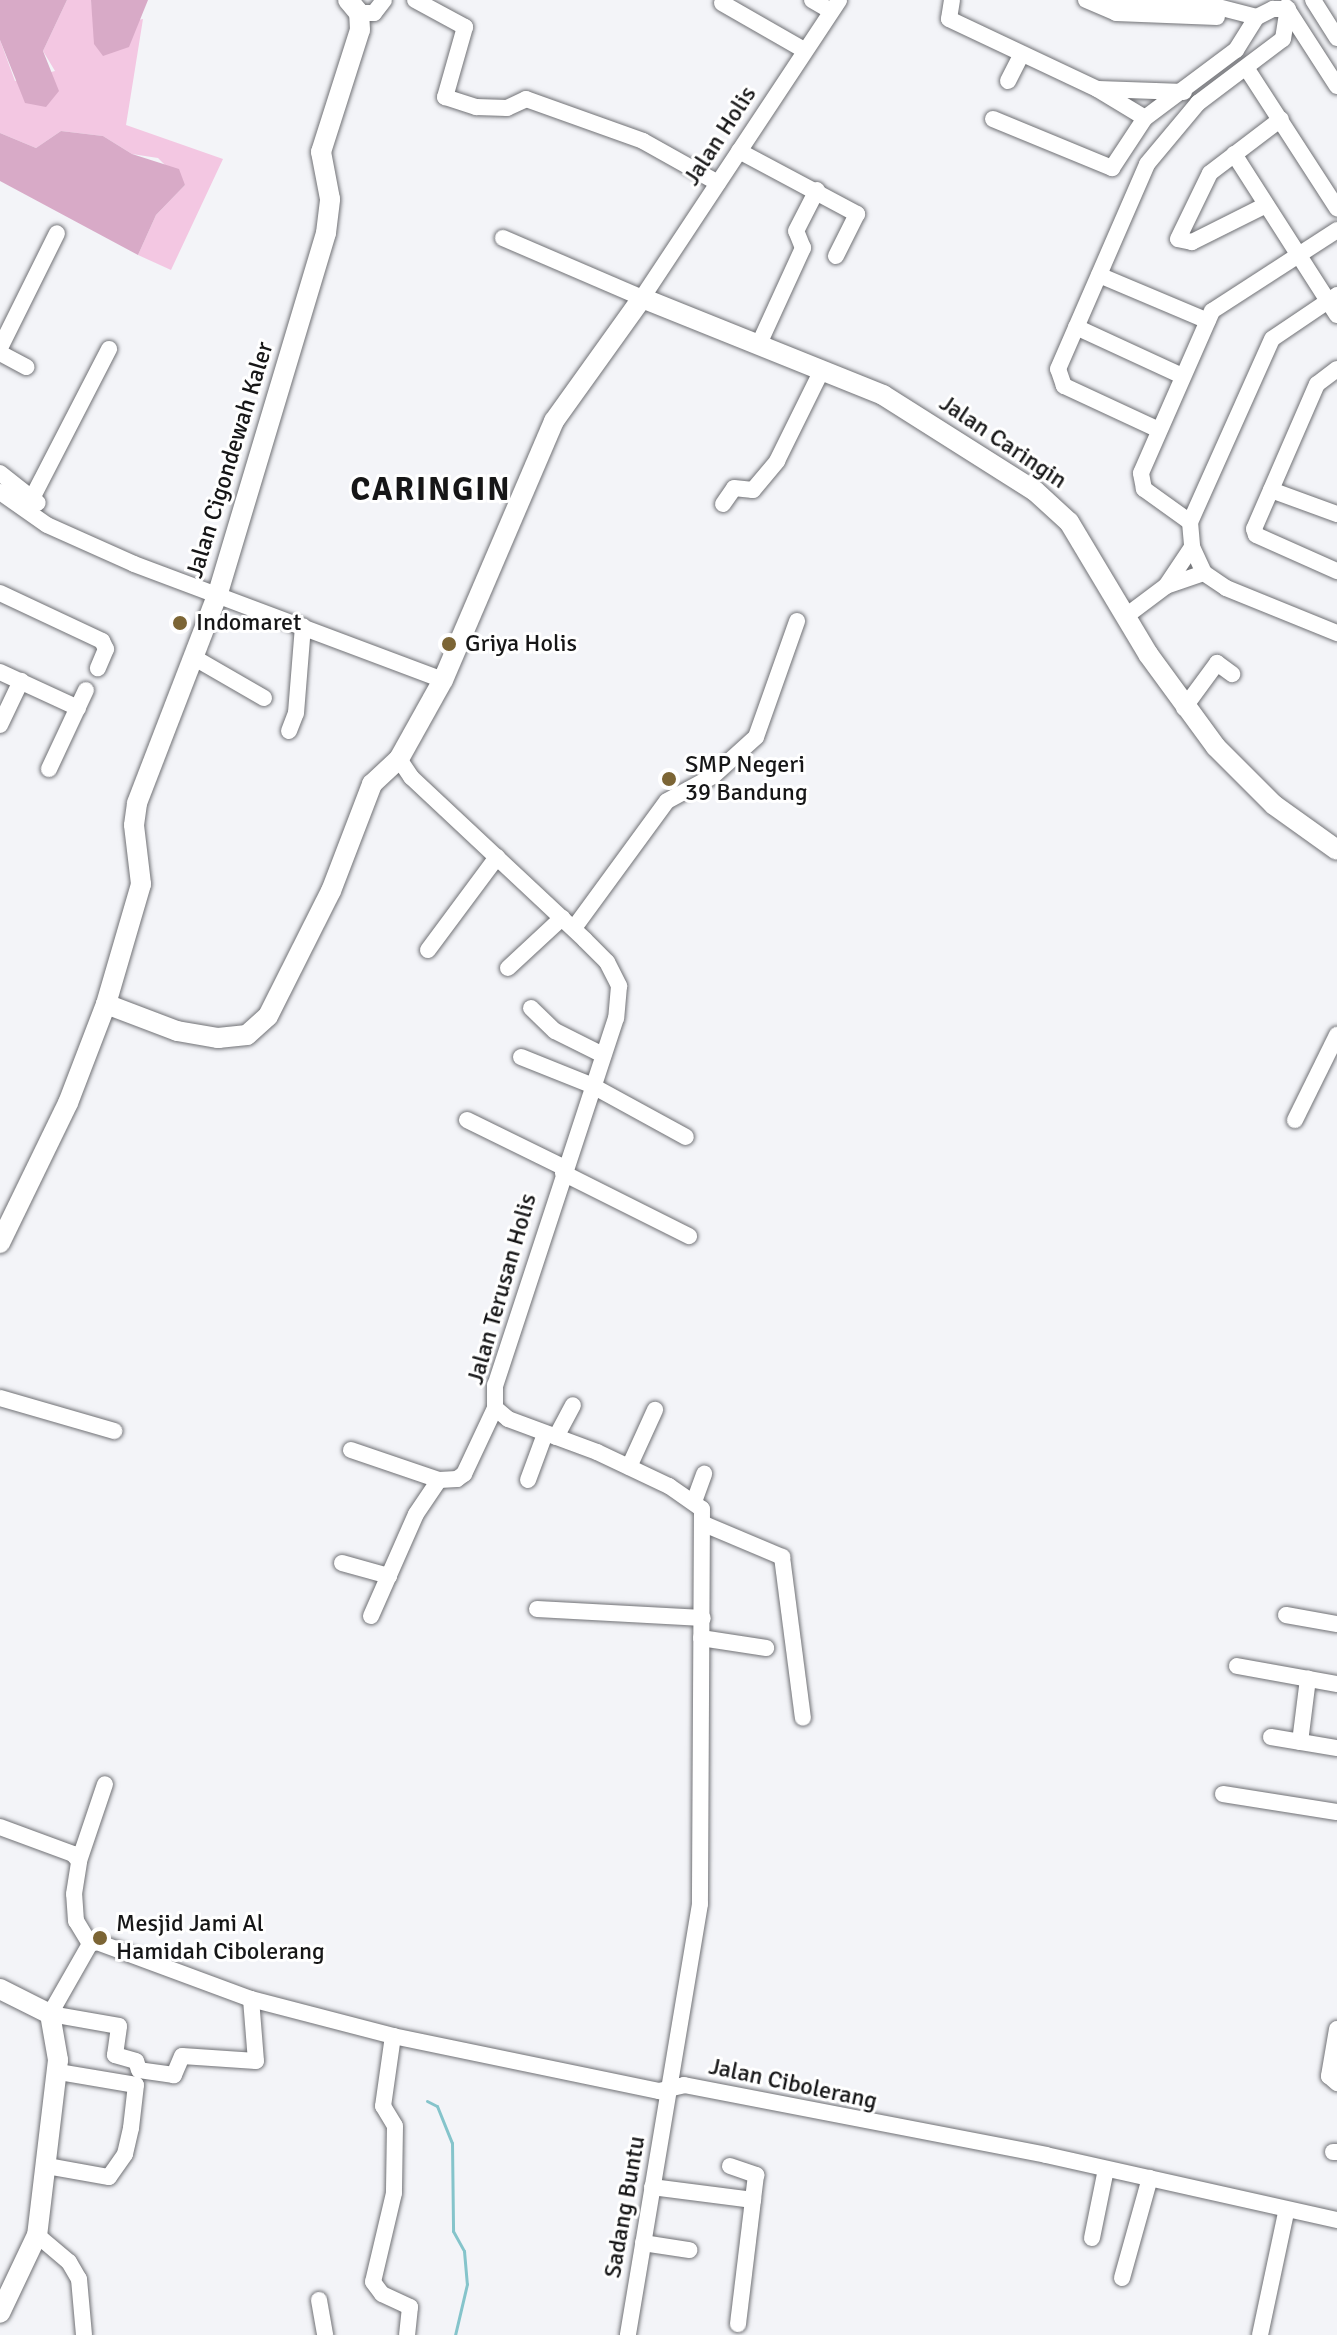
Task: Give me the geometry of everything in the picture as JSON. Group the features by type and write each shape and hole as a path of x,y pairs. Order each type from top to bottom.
{"main road":[{"name":"Jalan Cigondewah Kaler","path":"1,1240 68,1103 106,1004 141,884 134,825 137,803 218,593 326,233 330,199 321,152 359,39 354,7"},
{"name":"Jalan Caringin","path":"642,298 888,398 1061,513 1184,708 1243,778 1337,850"},
{"path":"106,1004 200,1036 234,1039 259,1027 331,891 372,784 399,759 443,680 554,421 642,298"},
{"path":"0,1989 50,2014 56,2025 58,2072 37,2235 0,2313"}],"street":[{"path":"354,7 374,13 384,0"},
{"path":"415,0 465,27 445,97 476,107 507,108 526,99 643,141 718,183"},
{"path":"812,0 835,5"},
{"path":"952,0 949,19 1097,89 1145,118"},
{"path":"1086,0 1257,17"},
{"path":"1313,0 1337,38"},
{"path":"722,3 804,50"},
{"path":"993,119 1108,168 1120,163 1145,118 1184,92 1236,50 1257,17 1289,3"},
{"path":"1159,430 1058,381 1076,327 1161,143 1198,103 1283,39 1289,3"},
{"path":"1289,3 1337,86"},
{"name":"Jalan Holis","path":"642,298 835,5"},
{"path":"1008,81 1021,55"},
{"path":"1247,69 1337,208"},
{"path":"1097,89 1184,92"},
{"path":"1266,205 1192,242 1178,239 1198,190 1234,154 1281,119"},
{"path":"739,151 857,214 836,256"},
{"path":"1234,154 1332,298 1337,315"},
{"path":"759,344 803,248 796,231 817,190"},
{"path":"1190,522 1141,483 1159,430 1208,321 1219,303 1298,251 1337,230"},
{"path":"26,367 0,351 57,233"},
{"path":"503,238 642,298"},
{"path":"1099,275 1208,321"},
{"path":"1332,298 1269,344 1190,522 1192,547 1204,573 1226,588 1337,633"},
{"path":"1076,327 1182,376"},
{"path":"30,503 109,349"},
{"path":"1337,369 1317,384 1255,533 1337,571"},
{"path":"723,504 734,488 753,490 777,461 822,370"},
{"path":"0,473 59,529 139,566 218,593 443,680"},
{"path":"1271,490 1337,514"},
{"path":"0,492 30,503"},
{"path":"1166,586 1192,547"},
{"path":"1126,616 1166,586 1204,573"},
{"path":"0,593 102,641 106,649 98,668"},
{"path":"508,968 568,923 667,801 713,776 756,737 797,621"},
{"path":"289,731 296,713 303,626"},
{"path":"193,657 264,698"},
{"path":"1184,708 1216,664 1232,674"},
{"path":"0,672 78,708"},
{"path":"0,725 21,681"},
{"path":"49,769 86,690"},
{"name":"Jalan Terusan Holis","path":"399,759 607,962 619,986 603,1055 495,1385 495,1408 695,1499"},
{"path":"428,950 497,857"},
{"path":"531,1008 555,1031 603,1055"},
{"path":"1295,1120 1337,1035"},
{"path":"521,1057 591,1085 686,1137"},
{"path":"467,1120 689,1236"},
{"path":"0,1398 114,1431"},
{"path":"528,1480 551,1435 573,1405"},
{"path":"351,1450 439,1480 464,1474 495,1408"},
{"path":"629,1467 655,1410"},
{"path":"671,2087 700,1904 704,1524 695,1499 704,1474"},
{"path":"371,1616 416,1514 439,1480"},
{"path":"704,1524 782,1557 803,1718"},
{"path":"342,1563 389,1576"},
{"path":"537,1609 703,1618"},
{"path":"1286,1615 1337,1624"},
{"path":"701,1638 766,1648"},
{"path":"1237,1666 1337,1684"},
{"path":"1300,1742 1308,1679"},
{"path":"1271,1737 1337,1748"},
{"path":"47,2166 97,2177 114,2173 128,2143 137,2077 136,2061 115,2055 121,2027 50,2014 90,1944 76,1921 79,1861 105,1784"},
{"path":"1223,1794 1337,1812"},
{"path":"0,1827 73,1854 79,1861"},
{"name":"Jalan Cibolerang","path":"90,1944 117,1949 251,1999 393,2036 634,2087 659,2091 684,2085 1150,2178 1286,2213 1337,2220"},
{"path":"58,2072 137,2077 174,2075 182,2056 256,2061 251,1999"},
{"path":"1336,2083 1329,2076 1337,2029"},
{"path":"393,2036 383,2106 395,2126 394,2193 373,2282 382,2294 410,2307 407,2335"},
{"name":"Sadang Buntu","path":"628,2335 671,2087"},
{"path":"730,2166 756,2175 738,2324"},
{"path":"1092,2238 1106,2169"},
{"path":"1122,2278 1150,2178"},
{"path":"652,2187 753,2200"},
{"path":"1260,2335 1286,2213"},
{"path":"37,2235 69,2262 79,2279 84,2335"},
{"path":"643,2243 689,2250"},
{"path":"319,2300 325,2335"}],"shaded area":[{"path":"0,0 67,0 43,51 59,91 46,107 25,103 0,40"},
{"path":"67,0 91,0 95,28 143,19 126,125 223,159 171,270 138,255 156,215 185,185 158,158 132,154 103,136 61,131 36,148 0,133 0,40 15,81 55,71 43,51"},
{"path":"91,0 148,0 129,47 103,56 94,44"},
{"path":"61,131 103,136 132,154 179,169 185,185 156,215 138,255 0,181 0,133 36,148"}],"waterway":[{"path":"427,2101 437,2106 452,2143 453,2231 464,2251 467,2284 455,2335"}],"place":[{"name":"Indomaret","path":"180,623"},
{"name":"Griya Holis","path":"449,644"},
{"name":"SMP Negeri 39 Bandung","path":"669,779"},
{"name":"Mesjid Jami Al Hamidah Cibolerang","path":"100,1938"}],"district":[{"name":"CARINGIN","path":"431,490"}]}
